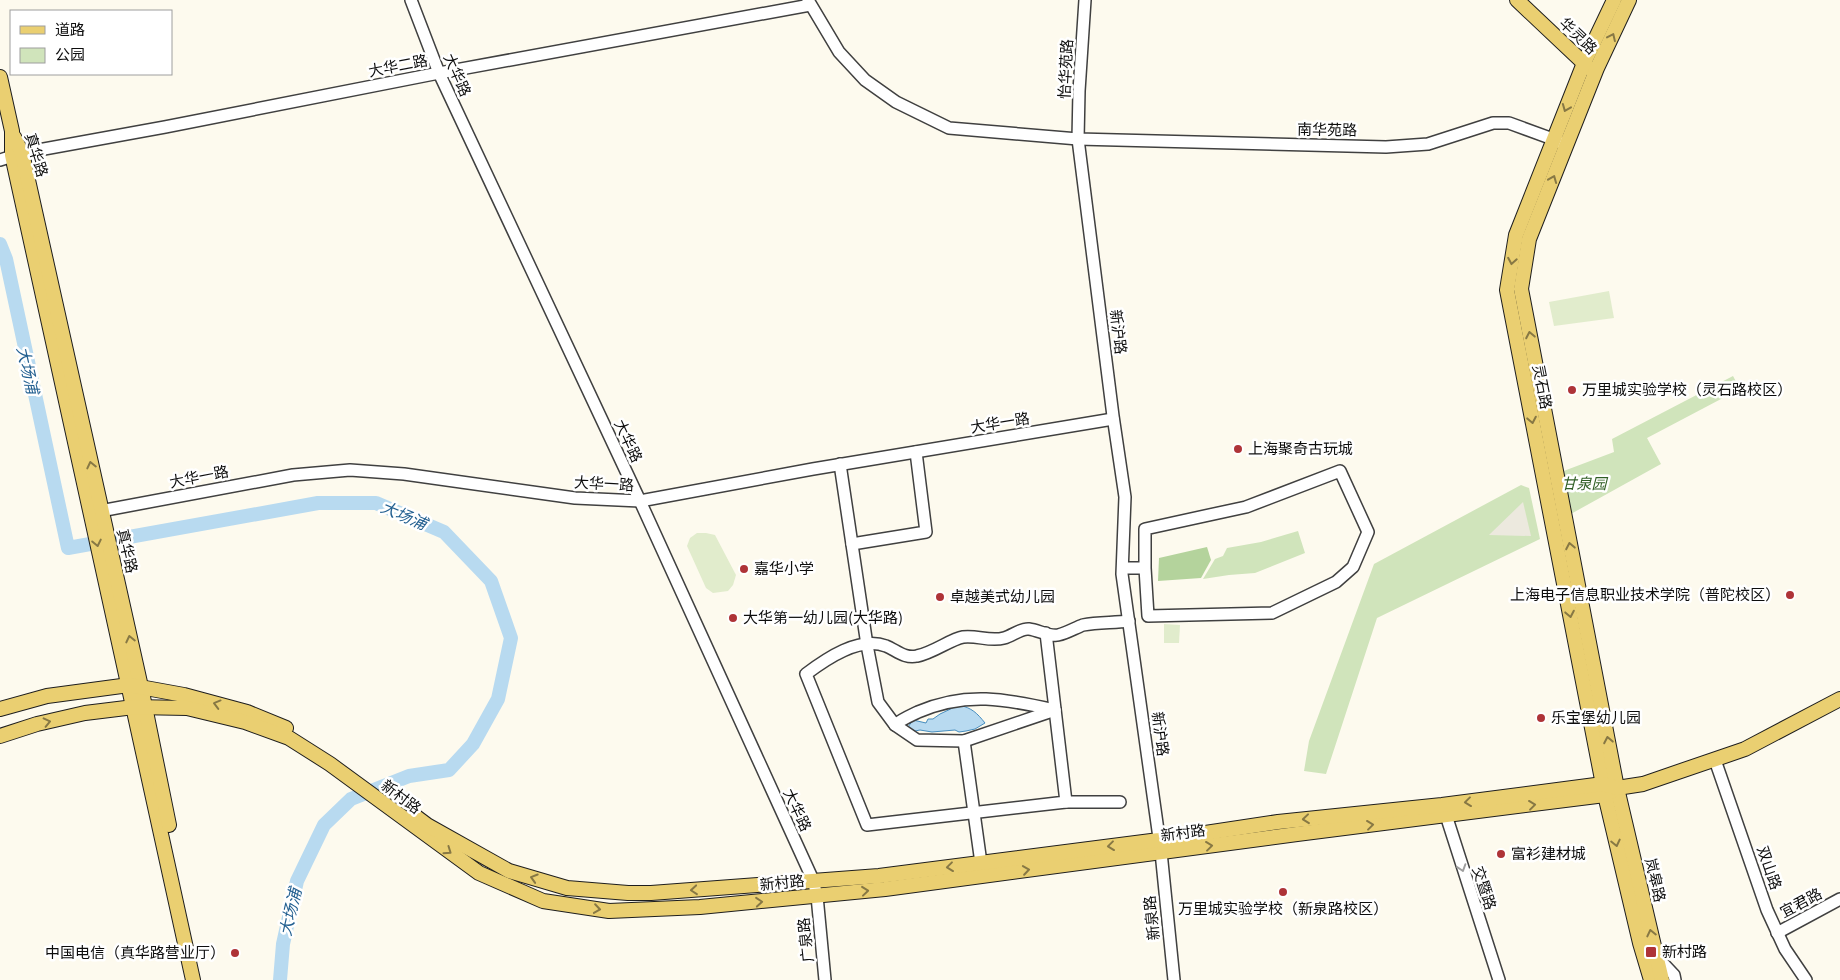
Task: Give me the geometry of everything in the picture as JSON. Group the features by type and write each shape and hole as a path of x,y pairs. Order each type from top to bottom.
{"main road":[{"name":"华灵路","path":"1517,0 1595,75"},
{"name":"灵石路","path":"1608,789 1521,290 1530,239 1584,63 1614,0"},
{"name":"灵石路","path":"1561,142 1595,75 1629,0"},
{"name":"真华路","path":"0,77 12,131 11,156 135,686 193,980"},
{"name":"新村路","path":"0,709 47,696 135,686 184,695 256,716 290,729 333,755 351,774 478,873 543,901 609,911 700,907 894,888 1160,846 1643,784 1756,744 1840,699"},
{"name":"真华路","path":"139,707 202,980"},
{"name":"新村路","path":"0,736 37,724 85,713 139,707 188,708 245,722 288,738 330,764 351,774"},
{"name":"岚皋路","path":"1608,789 1662,980"},
{"name":"岚皋路","path":"1608,789 1640,943 1651,980"},
{"name":"新村路","path":"398,809 509,871 568,888 628,893 652,893 879,876 981,863 1160,846"}],"street":[{"name":"大华路","path":"410,0 439,73 640,501 813,880 817,896"},
{"name":"怡华苑路","path":"1078,139 1085,0"},
{"name":"大华二路","path":"11,156 809,3"},
{"path":"809,3 840,52 865,80 896,102 949,128 1078,139"},
{"name":"南华苑路","path":"1078,139 1386,147 1428,144 1493,123 1509,123 1561,142"},
{"name":"新沪路","path":"1078,139 1113,419 1125,497 1123,568 1160,846"},
{"name":"大华一路","path":"96,513 293,475 350,470 404,474 575,498 640,501 840,464 1113,419"},
{"path":"852,544 926,532 916,452"},
{"path":"840,464 867,645 878,702 895,725 917,740 964,741 1055,710"},
{"path":"1340,471 1368,532 1352,567 1336,582 1272,613 1148,616 1145,568 1145,529 1246,507 1340,471"},
{"path":"1123,568 1145,568"},
{"path":"1120,802 1066,802 867,825 806,674 826,659 851,648 867,645 885,646 899,654 915,657 937,650 961,637 991,640 1005,638 1027,628 1057,636 1084,625 1129,621"},
{"path":"1046,633 1066,802"},
{"path":"895,725 901,720 928,708 954,700 982,698 1013,700 1055,710"},
{"path":"964,741 981,863"},
{"name":"双山路","path":"1715,760 1777,933 1798,970 1806,980"},
{"name":"交暨路","path":"1444,810 1499,980"},
{"name":"新泉路","path":"1160,846 1174,980"},
{"name":"广泉路","path":"817,896 825,980"},
{"name":"宜君路","path":"1777,933 1840,899"},
{"path":"1656,957 1674,975 1675,980"}],"green space":[{"path":"1609,291 1614,318 1554,326 1549,302"},
{"name":"甘泉园","path":"1733,376 1740,389 1647,438 1661,464 1569,515 1561,472 1614,452 1612,439"},
{"path":"1521,485 1529,488 1540,539 1377,618 1326,774 1304,771 1309,741 1374,564"},
{"path":"1298,531 1305,553 1255,573 1203,579 1215,559 1223,556 1227,548 1261,542"},
{"path":"697,533 715,535 736,575 733,585 728,591 713,593 706,588 687,546 690,538"},
{"path":"1207,547 1211,560 1201,578 1158,581 1159,558"},
{"path":"1164,624 1180,625 1179,643 1164,643"}],"shaded area":[{"path":"1523,502 1531,536 1489,535"}],"water":[{"path":"959,705 974,711 985,723 975,729 959,732 955,730 915,731 908,727 913,720 926,723 928,719 933,719"}],"waterway":[{"name":"大场浦","path":"0,244 6,259 68,548 318,503 376,503 444,532 491,581 511,638 498,699 473,744 449,770 409,776 351,799 324,825 297,881 283,944 280,980"}],"place":[{"name":"万里城实验学校（灵石路校区）","path":"1572,390"},
{"name":"上海聚奇古玩城","path":"1238,449"},
{"name":"嘉华小学","path":"744,569"},
{"name":"上海电子信息职业技术学院（普陀校区）","path":"1790,595"},
{"name":"卓越美式幼儿园","path":"940,597"},
{"name":"大华第一幼儿园(大华路)","path":"733,618"},
{"name":"乐宝堡幼儿园","path":"1541,718"},
{"name":"富衫建材城","path":"1501,854"},
{"name":"万里城实验学校（新泉路校区）","path":"1283,892"},
{"name":"新村路","path":"1651,952"},
{"name":"中国电信（真华路营业厅）","path":"235,953"}]}
